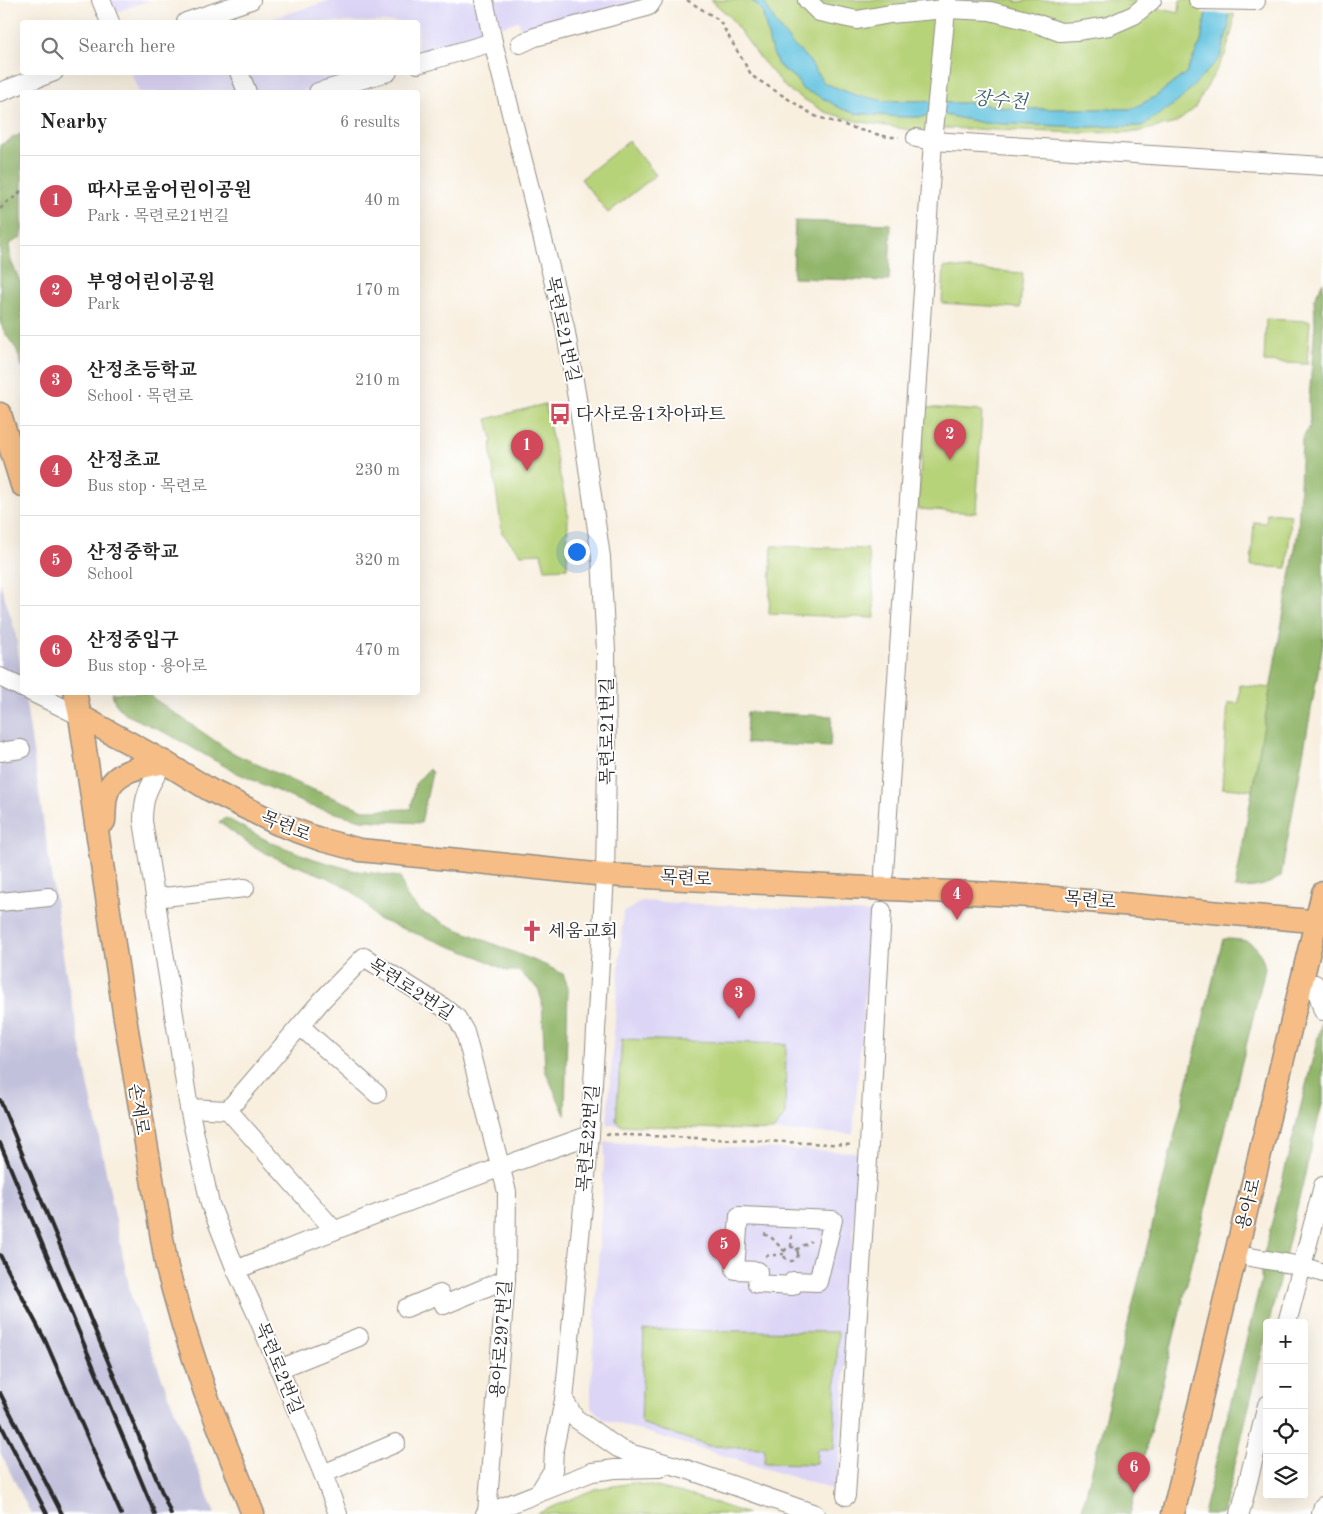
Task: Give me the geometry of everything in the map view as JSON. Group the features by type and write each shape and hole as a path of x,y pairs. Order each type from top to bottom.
{"main road":[{"path":"0,414 20,479"},
{"name":"손재로","path":"76,695 144,1139 167,1268 182,1325 205,1392 252,1514"},
{"name":"목련로","path":"80,716 164,762 210,790 278,824 322,840 360,850 605,875 1032,896 1320,922"},
{"path":"101,857 106,793 113,780 125,772 164,762"},
{"name":"용아로","path":"1173,1514 1320,922 1323,893"}],"street":[{"path":"101,0 109,20"},
{"path":"191,20 251,0"},
{"name":"목련로21번길","path":"484,0 565,327 601,557 607,707 605,875"},
{"path":"520,44 535,38 643,8 648,6 653,0"},
{"path":"807,0 819,12 857,20 946,4 990,11 1030,21 1060,32 1109,26 1134,15 1152,0"},
{"path":"1198,0 1256,1"},
{"path":"884,873 938,79 946,4"},
{"path":"420,63 493,42"},
{"path":"0,92 46,75"},
{"path":"240,75 246,90"},
{"path":"325,90 378,75"},
{"path":"916,138 1323,166"},
{"path":"0,677 20,687"},
{"path":"37,695 80,716"},
{"path":"0,752 21,749"},
{"name":"목련로2번길","path":"164,762 148,788 143,804 143,822 189,1108 210,1204 338,1514"},
{"name":"목련로22번길","path":"540,1491 553,1470 564,1400 594,1134 605,875"},
{"path":"155,898 245,888"},
{"path":"0,902 49,897"},
{"path":"846,1496 882,911"},
{"name":"목련로2번길","path":"228,1110 300,1026 364,957 443,1007 457,1018 465,1032 500,1166"},
{"path":"1315,984 1323,1011"},
{"path":"300,1026 377,1094"},
{"path":"189,1108 228,1110 334,1230"},
{"path":"236,1270 500,1166 594,1134"},
{"name":"용아로297번길","path":"500,1166 508,1192 506,1279 486,1514 540,1491 589,1474 615,1468 683,1468"},
{"path":"1288,1319 1323,1186"},
{"path":"739,1216 833,1220 818,1282 793,1281 793,1286 757,1284 758,1271 735,1270 739,1216"},
{"path":"1250,1257 1302,1266 1323,1273"},
{"path":"406,1308 440,1294 444,1305 506,1279"},
{"path":"279,1369 360,1338"},
{"path":"564,1400 575,1418 618,1448 632,1454 683,1468 815,1514"},
{"path":"1240,1514 1266,1409"},
{"path":"571,1427 594,1432 601,1442 603,1450 602,1459 598,1466 589,1474 576,1476 562,1470 555,1449 560,1435 571,1427"},
{"path":"323,1474 396,1443"},
{"path":"1321,1514 1323,1506"}],"path":[{"path":"687,0 719,20 752,76 815,116 888,137 916,138"},
{"path":"0,209 20,192"},
{"path":"594,1134 869,1145"},
{"path":"791,1248 792,1229"},
{"path":"758,1231 771,1237 784,1251 786,1260 795,1260 798,1255 791,1248"},
{"path":"784,1251 791,1248"}],"shaded area":[{"path":"109,0 151,0 113,13"},
{"path":"332,0 647,0 523,37 518,21 420,52 420,20 267,20"},
{"path":"132,75 352,75 304,90 138,90"},
{"path":"0,582 15,630 20,664 20,695 25,695 65,968 132,1301 215,1514 31,1514 0,1452"},
{"path":"642,901 872,913 853,1134 607,1125 623,913"},
{"path":"605,1142 858,1152 838,1491 603,1419 591,1407"}],"green space":[{"path":"711,0 751,0 762,10 770,45 778,65 796,79 803,90 817,95 842,109 854,113 901,117 921,117 940,114 984,123 1085,127 1142,126 1220,58 1228,0 1230,14 1234,14 1233,27 1225,55 1194,109 1176,123 1136,132 1082,133 942,128 917,131 856,121 825,112 787,89 760,58 729,16"},
{"path":"763,0 1015,0 1016,2 1031,0 1135,0 1142,5 1179,13 1180,0 1208,0 1201,42 1186,73 1155,97 1132,109 1015,109 973,103 885,101 855,95 824,83 808,59 793,45 777,25"},
{"path":"20,134 20,238 9,244 11,261 20,281 20,360 17,350 0,322 0,145"},
{"path":"629,141 656,175 608,213 581,179"},
{"path":"795,221 891,224 889,281 793,278"},
{"path":"944,267 1023,273 1020,308 942,303"},
{"path":"1323,282 1323,644 1281,876 1270,883 1259,886 1235,888 1298,532 1302,439 1310,426 1309,400 1315,325 1314,299"},
{"path":"1266,319 1310,321 1307,364 1264,362"},
{"path":"545,404 568,514 567,568 545,569 541,553 521,554 502,533 491,453 492,438 487,419"},
{"path":"924,407 982,411 976,513 918,509"},
{"path":"1267,513 1291,515 1287,568 1251,566 1254,522 1266,523"},
{"path":"772,546 867,549 872,572 875,618 769,614"},
{"path":"1240,685 1271,688 1252,790 1222,788 1228,703 1239,703"},
{"path":"113,695 152,695 153,698 231,752 299,784 364,810 411,809 415,784 429,769 432,773 421,823 361,820 310,806 235,772 168,734 125,714 115,703"},
{"path":"747,712 832,716 830,747 746,743"},
{"path":"226,818 270,842 314,859 352,870 400,877 407,897 421,912 563,974 568,987 565,1115 545,1070 542,1001 538,988 518,971 507,971 479,957 377,919 356,895 344,886 259,850 219,822"},
{"path":"1223,939 1246,941 1252,944 1260,953 1265,969 1130,1514 1081,1514"},
{"path":"1323,1017 1323,1100 1270,1319 1263,1319 1263,1349 1223,1514 1203,1514 1261,1281 1261,1266"},
{"path":"622,1039 786,1044 785,1115 773,1131 620,1125 616,1120"},
{"path":"644,1330 838,1332 834,1449 817,1449 816,1464 764,1463 765,1448 709,1446 641,1423"},
{"path":"632,1483 676,1492 748,1514 536,1514 595,1489"}],"water":[{"path":"751,0 763,0 777,25 793,45 808,59 824,83 855,95 885,101 973,103 1015,109 1132,109 1155,97 1186,73 1201,42 1208,0 1228,0 1229,25 1220,58 1179,101 1142,126 1085,127 984,123 940,114 921,117 901,117 854,113 803,90 796,79 778,65 770,45 762,10"}],"pier":[{"path":"1205,0 1231,0 1231,14 1202,13"}],"railway":[{"path":"0,1100 171,1514"},
{"path":"0,1143 155,1514"},
{"path":"0,1255 45,1340 121,1514"},
{"path":"0,1393 62,1514"},
{"path":"0,1423 47,1514"}],"place":[{"name":"다사로움1차아파트","path":"560,414"},
{"name":"부영어린이공원","path":"950,460"},
{"name":"따사로움어린이공원","path":"527,471"},
{"name":"산정초교","path":"957,920"},
{"name":"세움교회","path":"532,931"},
{"name":"산정초등학교","path":"739,1019"},
{"name":"산정중학교","path":"724,1270"},
{"name":"산정중입구","path":"1134,1493"}],"water label":[{"name":"장수천","path":"1000,99"}]}
